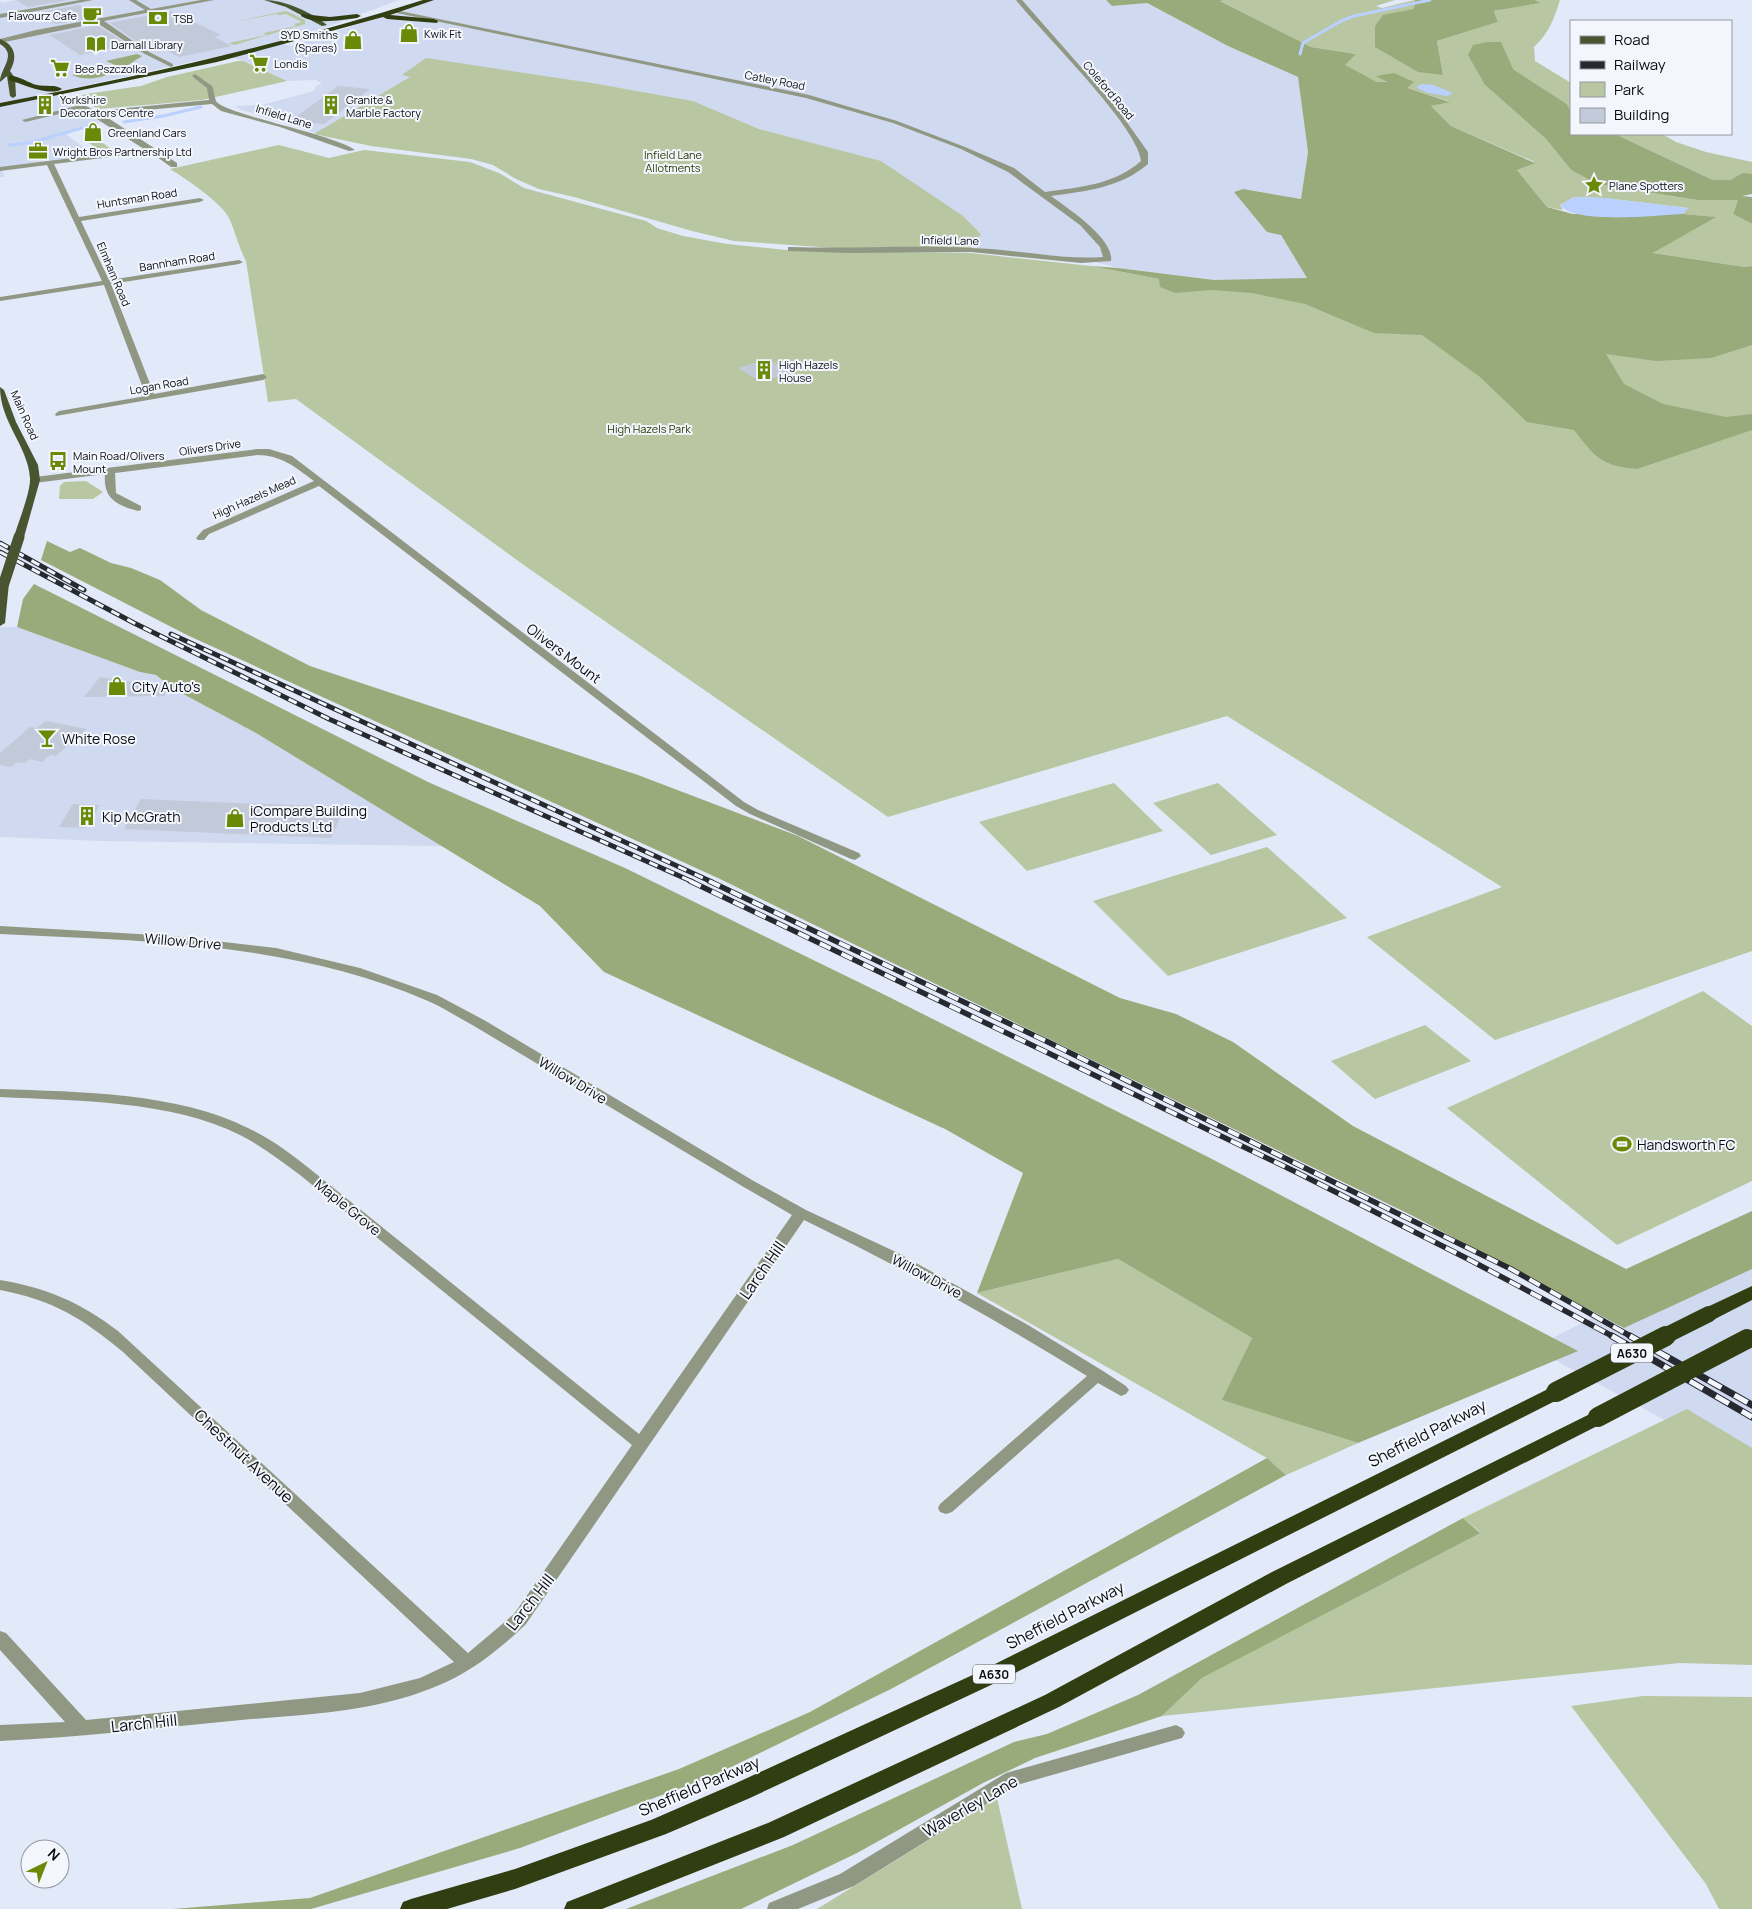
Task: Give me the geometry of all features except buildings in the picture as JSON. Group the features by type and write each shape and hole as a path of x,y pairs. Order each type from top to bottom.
{"highway":[{"path":"0,98 59,92 179,71 318,35 375,18 405,0"},
{"path":"0,105 171,65 347,18 430,0"},
{"path":"304,16 330,19 347,18"},
{"path":"324,25 341,25 375,18 394,17 434,21"},
{"path":"318,35 324,29 324,25"},
{"path":"10,75 36,87 59,92"},
{"path":"0,105 13,96"},
{"name":"Sheffield Parkway","path":"411,1909 515,1879 658,1827 742,1791 984,1679 1752,1292"},
{"path":"575,1909 776,1830 1052,1701 1279,1578 1750,1338"}],"main road":[{"path":"267,0 283,4 324,25"},
{"path":"0,41 8,46 12,56 10,75 13,96"},
{"path":"0,80 10,75"},
{"name":"Main Road","path":"0,390 12,422 33,465 35,480"},
{"path":"0,623 2,590 35,480"}],"street":[{"path":"0,16 90,0"},
{"path":"132,0 150,12"},
{"path":"0,41 36,32 211,0"},
{"name":"Coleford Road","path":"1019,0 1114,108 1144,152 1144,162 1136,172 1122,178 1100,185 1046,194"},
{"name":"Catley Road","path":"393,8 434,21 798,94 853,108 925,132 1010,170 1046,194 1083,223 1104,246 1108,259"},
{"path":"99,21 147,53 171,65"},
{"path":"0,47 8,46"},
{"path":"0,72 10,75"},
{"path":"95,113 213,102 210,87 195,76"},
{"path":"59,92 95,113 174,166"},
{"name":"Infield Lane","path":"213,102 223,110 282,126 351,150"},
{"path":"25,120 83,106"},
{"path":"0,169 151,150"},
{"name":"Elmham Road","path":"50,163 107,284 151,398"},
{"name":"Huntsman Road","path":"78,219 200,200"},
{"name":"Infield Lane","path":"791,249 848,251 971,250 1081,261 1108,259"},
{"name":"Bannham Road","path":"0,299 107,284 239,262"},
{"name":"Logan Road","path":"59,414 263,377"},
{"name":"Olivers Drive","path":"35,480 269,452"},
{"name":"Olivers Mount","path":"269,452 289,458 740,804 754,812 855,856"},
{"path":"110,472 108,490 112,495 138,508"},
{"name":"High Hazels Mead","path":"201,538 206,532 320,482"},
{"name":"Willow Drive","path":"0,930 218,944 276,952 382,980 432,999 479,1023 801,1214 893,1257 1023,1329 1121,1390"},
{"name":"Maple Grove","path":"0,1092 98,1097 150,1103 191,1112 246,1132 277,1151 328,1190 641,1444"},
{"name":"Larch Hill","path":"0,1733 83,1729 368,1700 424,1684 467,1664 497,1642 520,1619 801,1214"},
{"name":"Chestnut Avenue","path":"0,1285 22,1288 62,1301 103,1327 180,1396 467,1664"},
{"path":"946,1508 1098,1375"},
{"path":"0,1638 83,1729"},
{"name":"Waverley Lane","path":"776,1909 847,1880 1012,1779 1176,1732"}],"shaded area":[{"path":"16,0 399,0 324,28 276,42 291,46 433,0 1106,0 1112,6 1146,3 1228,46 1298,77 1308,152 1301,199 1243,189 1281,235 1308,279 1214,280 1118,268 1080,258 971,248 981,233 880,161 759,129 693,101 598,84 403,75 411,77 316,133 242,110 235,106 262,105 314,91 315,87 322,83 315,80 287,81 243,61 223,55 54,92 101,123 63,132 97,157 2,169 4,177 0,177 0,1 2,3"},
{"path":"0,627 17,627 140,672 156,675 172,688 256,733 442,846 103,841 0,837"},
{"path":"1752,1237 1752,1470 1533,1348"}],"green space":[{"path":"1106,0 1226,0 1220,1 1311,47 1356,54 1345,65 1377,82 1387,82 1376,76 1394,73 1414,82 1407,88 1450,102 1431,106 1451,126 1535,163 1517,170 1547,207 1573,214 1683,214 1716,217 1653,253 1745,267 1752,266 1752,345 1711,358 1656,361 1606,354 1624,384 1663,404 1726,417 1752,414 1752,430 1637,469 1625,468 1600,459 1574,430 1527,422 1480,377 1422,335 1374,333 1305,304 1252,293 1211,290 1175,293 1160,287 1159,279 1091,266 1214,280 1307,278 1281,235 1267,232 1234,192 1243,189 1301,199 1308,152 1298,77 1228,46 1147,3 1112,6"},
{"path":"1395,0 1376,6 1382,8 1415,0 1414,9 1443,75 1437,41 1498,22 1494,11 1539,3 1535,0 1560,0 1556,13 1544,36 1534,47 1535,61 1570,82 1570,111 1567,104 1513,69 1485,85 1546,139 1571,170 1597,184 1697,200 1738,200 1733,214 1752,224 1752,266 1745,267 1653,253 1714,217 1683,214 1688,208 1604,198 1574,197 1560,205 1563,210 1547,207 1517,170 1535,162 1451,126 1431,106 1449,101 1406,88 1413,82 1377,76 1388,83 1377,82 1344,65 1356,54 1311,47 1220,1"},
{"path":"1415,0 1535,0 1540,3 1494,11 1498,22 1437,41 1443,75 1418,72 1375,47 1375,26 1383,15 1414,9"},
{"path":"286,11 305,20 305,24 234,45 229,43 266,35 264,33 296,26 294,24 302,22 286,14 276,14 228,23"},
{"path":"1501,42 1513,69 1567,104 1570,111 1570,135 1617,135 1713,180 1730,180 1743,173 1752,174 1752,194 1742,196 1752,197 1752,224 1733,214 1738,200 1697,200 1597,184 1571,170 1546,139 1485,85 1468,55 1473,45"},
{"path":"137,54 142,56 118,71 109,74 90,78 72,75 115,65 106,61"},
{"name":"Infield Lane Allotments","path":"426,58 598,84 693,101 759,129 881,161 963,216 981,234 971,248 848,249 734,241 539,189 516,179 493,165 471,159 371,146 314,134 410,77 402,75"},
{"path":"243,61 287,81 202,100 99,109 76,98 86,94 141,86 167,77"},
{"path":"104,134 94,137 114,151 126,148 129,150 98,153 95,147 83,139"},
{"path":"1617,135 1664,135 1676,142 1706,152 1752,162 1752,174 1743,174 1730,180 1713,180"},
{"name":"High Hazels Park","path":"279,145 329,158 364,150 470,162 499,173 524,188 646,221 657,228 683,236 727,244 796,251 970,253 1091,266 1159,279 1752,343 1752,951 1495,1040 1367,937 1502,887 1227,716 888,817 528,568 296,399 268,402 246,261 230,220 220,206 212,199 170,169"},
{"path":"86,481 103,492 93,499 59,499 60,486 64,482"},
{"path":"47,541 70,552 80,548 111,563 131,568 160,580 201,610 310,666 638,775 798,836 1120,998 1176,1014 1233,1042 1353,1126 1626,1269 1752,1211 1752,1269 1624,1328 1413,1216 720,879 187,635 41,560"},
{"path":"34,584 428,782 625,868 883,994 1212,1159 1578,1351 1358,1443 1222,1400 1252,1338 1118,1259 977,1293 1023,1173 945,1129 604,972 540,906 256,733 172,688 156,675 140,672 17,627 23,599"},
{"path":"1114,783 1163,831 1027,871 979,822"},
{"path":"1218,783 1277,835 1211,855 1153,803"},
{"path":"1267,847 1347,918 1168,976 1093,901"},
{"name":"Handsworth FC","path":"1703,991 1752,1026 1752,1181 1617,1245 1447,1108"},
{"path":"1425,1025 1471,1061 1375,1099 1331,1061"},
{"path":"1118,1259 1252,1338 1223,1400 1358,1443 1286,1475 1267,1458 977,1293"},
{"path":"1687,1409 1752,1448 1752,1665 1680,1663 1162,1716 1202,1678 1480,1532 1463,1518"},
{"path":"1267,1458 1286,1475 891,1689 713,1776 520,1848 311,1909 173,1909 310,1898 679,1769 810,1712"},
{"path":"1463,1518 1480,1533 1202,1678 1162,1716 1035,1758 983,1783 857,1853 741,1909 626,1909 793,1845 1014,1742 1047,1734 1138,1695"},
{"path":"1643,1696 1752,1697 1752,1909 1719,1909 1706,1884 1571,1706"},
{"path":"997,1798 1022,1909 817,1909"}],"water":[{"path":"1423,84 1433,85 1453,93 1447,96 1428,93 1417,88 1417,86"},
{"path":"1574,197 1604,198 1688,208 1683,214 1599,217 1569,211 1560,205"}],"waterway":[{"path":"1300,54 1303,43 1341,21 1354,16 1430,0"},
{"path":"124,122 163,116 201,107"},
{"path":"9,145 29,143 89,126"}],"railway":[{"path":"0,543 84,590"},
{"path":"0,552 134,623 329,719 693,882"},
{"path":"171,634 712,882"},
{"path":"690,881 1296,1172 1468,1259 1614,1337"},
{"path":"709,881 1048,1042 1511,1269 1632,1337"},
{"path":"1612,1336 1752,1417"},
{"path":"1630,1336 1752,1405"}],"place":[{"name":"Flavourz Cafe","path":"92,15"},
{"name":"TSB","path":"158,18"},
{"name":"Kwik Fit","path":"409,33"},
{"name":"SYD Smiths (Spares)","path":"353,40"},
{"name":"Darnall Library","path":"96,44"},
{"name":"Londis","path":"259,63"},
{"name":"Bee Pszczolka","path":"60,68"},
{"name":"Yorkshire Decorators Centre","path":"45,105"},
{"name":"Granite & Marble Factory","path":"331,105"},
{"name":"Greenland Cars","path":"93,132"},
{"name":"Wright Bros Partnership Ltd","path":"38,151"},
{"name":"Plane Spotters","path":"1594,185"},
{"name":"High Hazels House","path":"764,370"},
{"name":"Main Road/Olivers Mount","path":"58,461"},
{"name":"City Auto's","path":"117,686"},
{"name":"White Rose","path":"47,738"},
{"name":"Kip McGrath","path":"87,816"},
{"name":"iCompare Building Products Ltd","path":"235,818"},
{"name":"Handsworth FC","path":"1622,1144"}]}
